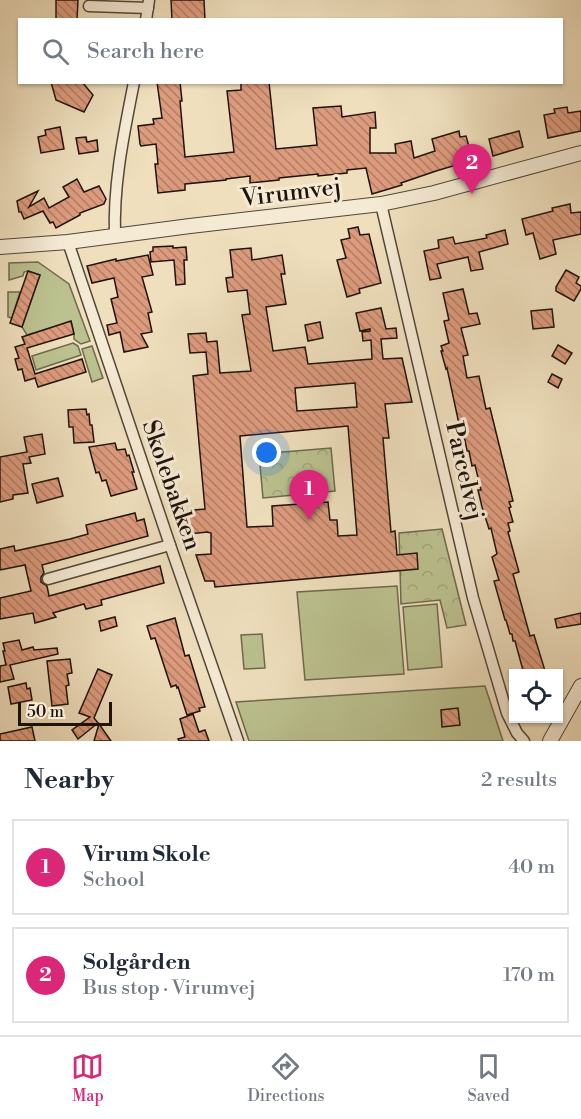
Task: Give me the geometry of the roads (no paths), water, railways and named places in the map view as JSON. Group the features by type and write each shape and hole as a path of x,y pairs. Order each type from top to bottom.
{"street":[{"path":"89,6 148,9"},
{"path":"115,236 114,212 122,146 134,84"},
{"name":"Virumvej","path":"0,247 68,242 381,204 434,193 581,153"},
{"name":"Parcelvej","path":"381,204 473,598 507,713 517,733 524,741"},
{"name":"Skolebakken","path":"68,242 238,741"},
{"path":"48,579 170,545"},
{"path":"550,741 581,686"}],"place":[{"name":"Solgården","path":"472,194"},
{"name":"Virum Skole","path":"309,520"}]}
